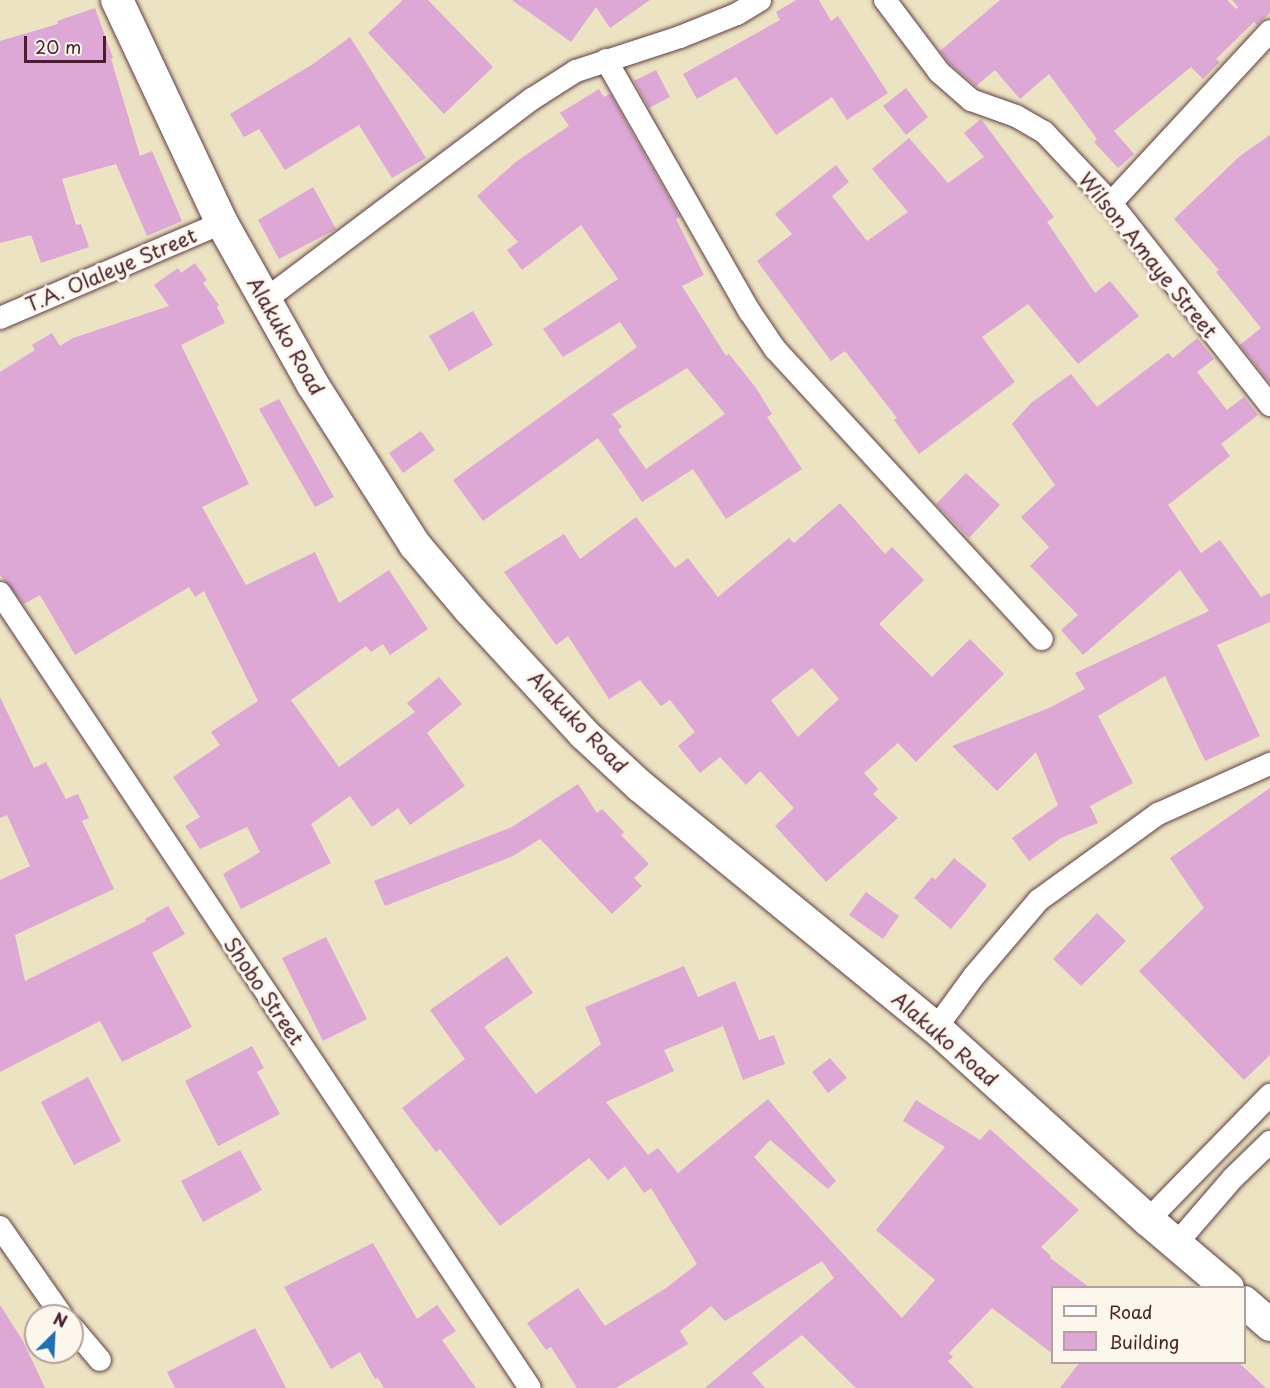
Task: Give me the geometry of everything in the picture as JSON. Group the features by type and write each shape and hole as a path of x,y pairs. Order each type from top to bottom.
{"main road":[{"name":"Alakuko Road","path":"117,0 222,223 265,300 346,439 415,545 470,610 584,734 640,786 936,1028 1148,1220 1227,1286"},
{"path":"1246,1303 1270,1325"}],"street":[{"path":"265,300 532,99 576,71 680,37 737,14 760,0"},
{"name":"Wilson Amaye Street","path":"885,0 939,72 971,100 1016,116 1044,132 1111,203 1270,405"},
{"path":"1111,203 1270,31"},
{"path":"606,60 750,312 775,349 1042,639"},
{"name":"T.A. Olaleye Street","path":"0,318 222,223"},
{"name":"Shobo Street","path":"0,593 530,1388"},
{"path":"936,1028 974,976 1047,894 1158,814 1270,764"},
{"path":"1148,1220 1270,1095"},
{"path":"1176,1244 1233,1178 1270,1142"},
{"path":"0,1227 54,1304"},
{"path":"84,1341 100,1360"}],"building":[{"path":"403,0 428,0 493,67 444,114 368,33"},
{"path":"512,0 650,0 610,28 596,7 571,42"},
{"path":"796,0 819,0 831,21 838,16 888,93 847,120 832,97 776,135 736,77 697,99 683,74 780,20 776,12"},
{"path":"1000,0 1227,0 1236,9 1238,7 1232,0 1270,0 1270,13 1257,25 1254,22 1216,59 1220,62 1203,79 1191,67 1114,131 1134,154 1118,168 1094,142 1097,139 1049,74 1020,99 995,70 976,86 949,63 940,51"},
{"path":"95,8 113,58 111,59 140,156 152,151 182,221 147,236 116,164 62,179 76,225 81,224 89,247 41,263 31,235 0,243 0,41 58,24 57,21"},
{"path":"350,37 426,158 392,178 359,125 285,170 259,129 244,137 230,114 313,64"},
{"path":"656,70 670,97 649,108 634,81"},
{"path":"906,88 928,117 906,135 883,106"},
{"path":"599,89 604,97 610,94 680,217 676,219 704,275 682,286 726,356 729,354 756,388 772,414 767,417 802,469 726,519 693,469 642,502 598,438 483,521 453,480 637,347 620,322 563,357 543,329 618,279 581,225 522,270 507,250 518,242 477,196 517,161 569,126 560,113","holes":["687,368 725,414 646,469 618,430 622,427 612,414"]},
{"path":"981,119 1054,217 1047,222 1095,293 1110,281 1139,316 1078,364 1028,304 982,337 1015,382 919,454 894,420 897,418 845,351 831,361 757,261 792,234 775,214 836,165 849,182 832,196 867,241 908,212 872,169 909,138 948,183 984,157 964,133"},
{"path":"1270,135 1270,383 1240,345 1261,328 1216,272 1219,270 1174,219 1240,156"},
{"path":"313,187 336,229 279,259 258,220"},
{"path":"195,263 207,280 203,283 219,305 217,307 225,323 181,345 249,484 202,507 246,585 315,552 339,603 389,570 428,629 390,655 383,644 371,652 366,646 291,700 339,767 415,712 407,703 439,677 462,704 427,733 465,786 410,825 398,808 372,827 350,796 311,824 331,863 241,909 223,874 260,852 247,827 200,849 185,826 200,817 173,777 220,745 211,732 258,701 204,591 195,597 189,587 75,655 40,595 24,604 0,575 0,372 35,350 32,345 52,333 60,346 73,338 169,306 154,285 178,268 181,273"},
{"path":"473,311 493,345 449,371 429,336"},
{"path":"1197,338 1214,359 1197,372 1227,410 1244,397 1258,415 1221,444 1230,456 1168,505 1201,553 1220,540 1261,597 1270,593 1270,622 1217,645 1260,736 1205,761 1165,676 1098,716 1133,783 1090,806 1098,823 1061,838 1029,861 1012,838 1058,805 1036,752 997,791 952,746 1049,708 1085,689 1075,673 1209,611 1180,570 1083,655 1061,630 1078,615 1030,566 1049,547 1021,517 1055,485 1012,424 1031,403 1071,374 1097,407 1168,353 1173,358"},
{"path":"279,399 334,497 315,507 259,409"},
{"path":"421,431 435,450 403,473 389,453"},
{"path":"966,473 1000,505 969,538 936,504"},
{"path":"840,503 885,554 892,547 924,580 879,624 932,677 970,639 1004,674 916,762 898,743 864,773 878,789 873,794 898,818 826,882 775,826 794,808 760,771 746,785 720,757 700,773 678,746 695,732 670,700 661,706 640,680 609,699 568,636 556,645 504,572 564,534 580,559 636,517 675,568 688,558 718,597 789,538 794,543","holes":["812,668 839,699 798,737 771,700"]},
{"path":"0,697 34,768 46,762 66,799 78,794 89,818 82,821 114,889 15,935 25,981 146,921 145,919 168,906 185,934 152,953 192,1027 122,1062 100,1021 0,1072 0,880 30,866 7,815 0,818"},
{"path":"578,784 597,813 602,809 624,832 621,835 649,864 634,878 642,886 612,914 540,839 513,856 385,906 374,881 512,827"},
{"path":"1270,788 1270,1055 1244,1080 1139,971 1204,908 1170,858"},
{"path":"954,858 987,885 951,929 914,898 932,877 935,880"},
{"path":"866,892 899,916 883,939 849,915"},
{"path":"1097,913 1126,941 1081,986 1053,959"},
{"path":"326,937 367,1019 323,1041 282,958"},
{"path":"507,956 533,993 484,1027 536,1094 601,1044 585,1007 684,966 698,997 735,981 759,1040 774,1035 785,1064 743,1080 723,1026 664,1050 674,1071 606,1102 648,1155 658,1148 678,1173 768,1099 836,1181 828,1189 770,1140 754,1157 902,1318 935,1280 876,1230 945,1147 903,1121 916,1100 980,1140 990,1129 1079,1210 1041,1247 1051,1256 1050,1258 1088,1286 1051,1286 1051,1352 992,1308 949,1353 953,1357 948,1361 974,1388 856,1388 802,1335 752,1373 765,1388 705,1388 834,1278 822,1261 725,1321 711,1306 680,1331 688,1344 616,1388 577,1388 551,1347 546,1350 527,1323 578,1288 605,1326 666,1288 697,1264 651,1188 644,1193 625,1166 608,1180 589,1158 500,1226 440,1149 436,1152 402,1108 465,1059 430,1010"},
{"path":"252,1046 264,1068 257,1072 280,1114 218,1146 185,1081"},
{"path":"830,1058 847,1078 828,1093 812,1072"},
{"path":"88,1077 121,1141 74,1165 41,1102"},
{"path":"240,1150 262,1190 203,1222 181,1181"},
{"path":"373,1243 417,1319 437,1305 456,1331 442,1340 476,1388 384,1388 378,1378 375,1379 360,1352 331,1369 284,1287"},
{"path":"0,1305 24,1343 24,1364 34,1364 45,1388 0,1388"},
{"path":"255,1328 286,1388 175,1388 167,1372"},
{"path":"1078,1364 1240,1364 1266,1388 1060,1388"}]}
